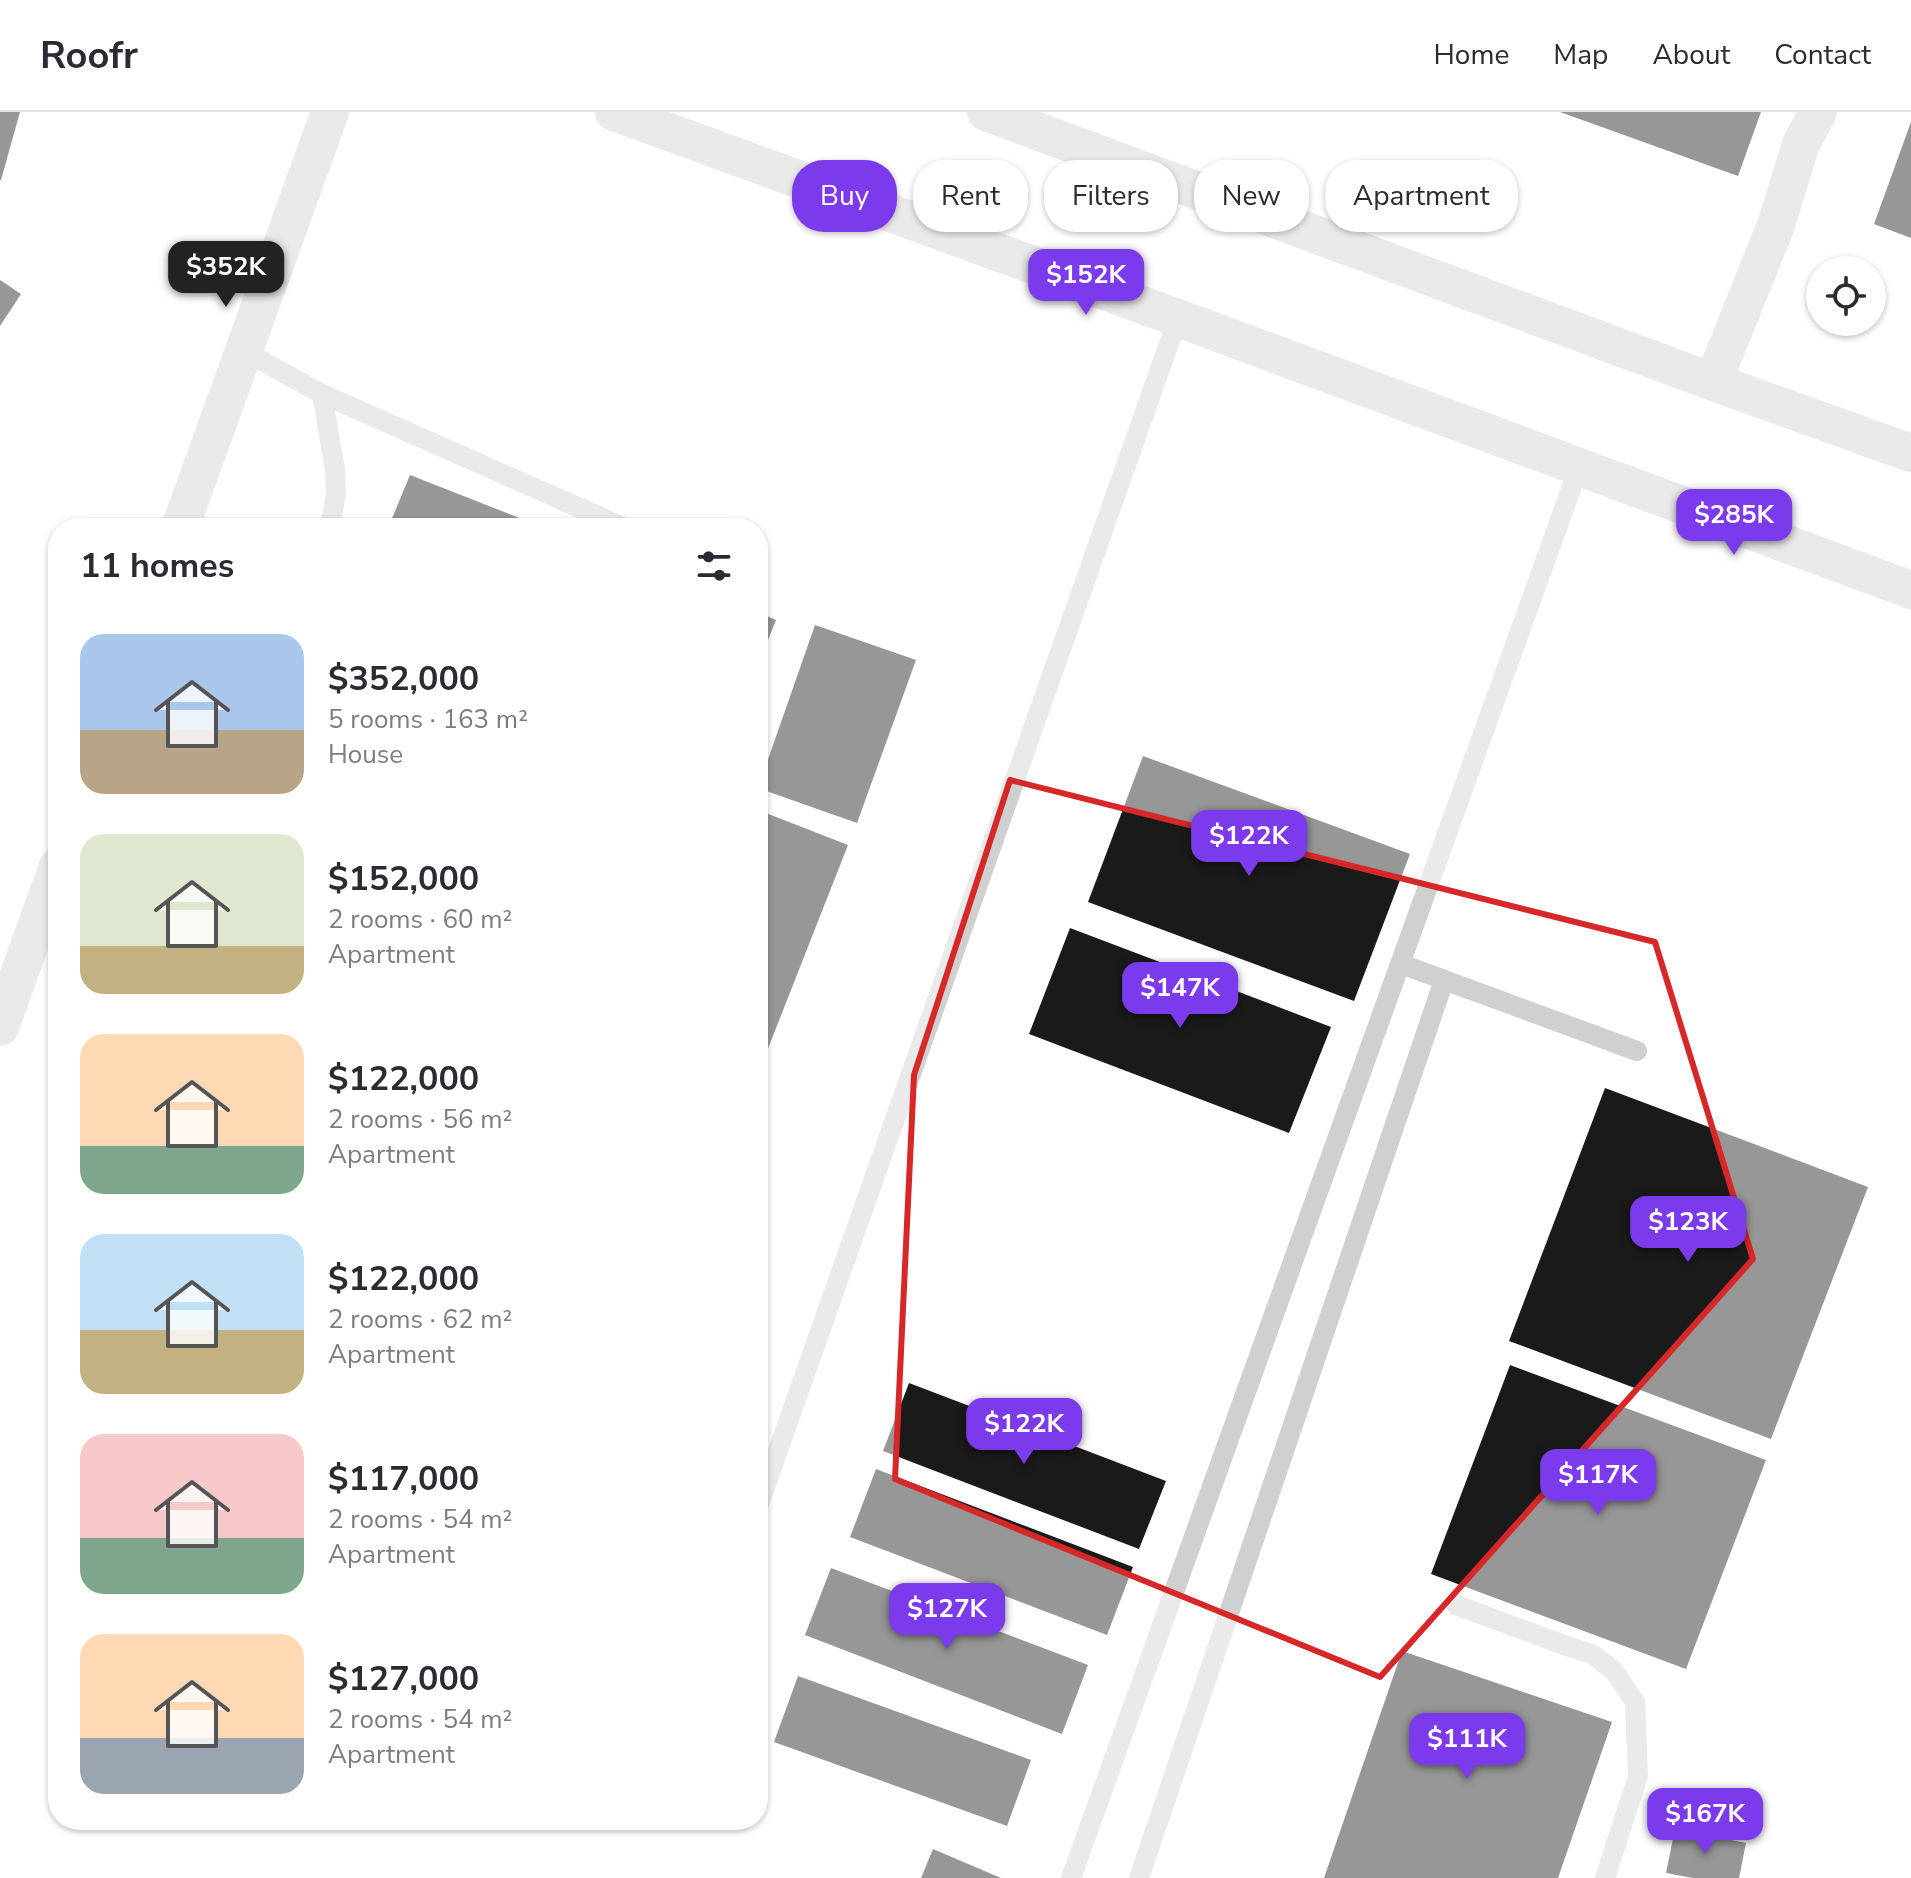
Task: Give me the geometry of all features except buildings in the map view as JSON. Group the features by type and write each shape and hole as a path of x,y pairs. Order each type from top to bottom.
{"street":[{"path":"184,518 330,112"},
{"path":"614,112 1911,590"},
{"path":"986,112 1911,453"},
{"path":"1713,382 1776,225 1801,144 1818,112"},
{"path":"0,1027 48,894"}],"lane":[{"path":"768,1479 1178,318"},
{"path":"244,351 322,394 602,518"},
{"path":"322,394 335,470 336,493 332,518"},
{"path":"1071,1878 1579,467"},
{"path":"1401,964 1637,1051"},
{"path":"1139,1878 1444,980"},
{"path":"1456,1605 1592,1654 1614,1671 1635,1702 1638,1776 1605,1878"}],"highlighted area":[{"path":"1010,780 1655,942 1753,1259 1380,1677 895,1479 914,1075"}]}
